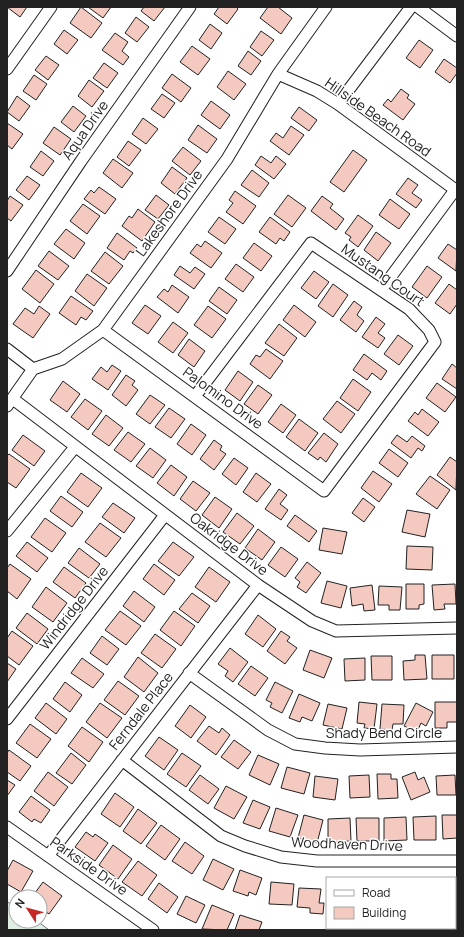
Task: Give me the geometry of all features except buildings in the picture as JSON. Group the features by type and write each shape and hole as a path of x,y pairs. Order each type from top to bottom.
{"street":[{"path":"7,69 51,7"},
{"name":"Aqua Drive","path":"7,271 81,161 190,7"},
{"name":"Lakeshore Drive","path":"33,369 62,359 103,330 227,159 278,74 326,7"},
{"path":"338,104 411,7"},
{"path":"418,7 457,36"},
{"name":"Hillside Beach Road","path":"278,74 317,91 338,104 456,191"},
{"path":"381,290 456,191"},
{"name":"Mustang Court","path":"196,395 311,243 381,290 421,320 429,330 435,342 324,490"},
{"name":"Palomino Drive","path":"103,330 196,395 324,490"},
{"path":"7,349 33,369 10,402"},
{"name":"Oakridge Drive","path":"10,402 76,447 258,585 312,621 336,632 457,628"},
{"path":"7,531 76,447"},
{"name":"Windridge Drive","path":"7,719 165,515"},
{"name":"Ferndale Place","path":"48,856 258,585"},
{"name":"Shady Bend Circle","path":"190,673 268,730 294,744 360,750 457,747"},
{"name":"Woodhaven Drive","path":"122,760 221,836 281,857 316,861 457,861"},
{"name":"Parkside Drive","path":"7,827 150,929"}],"green space":[{"path":"7,902 8,929 49,930 7,930"}]}
